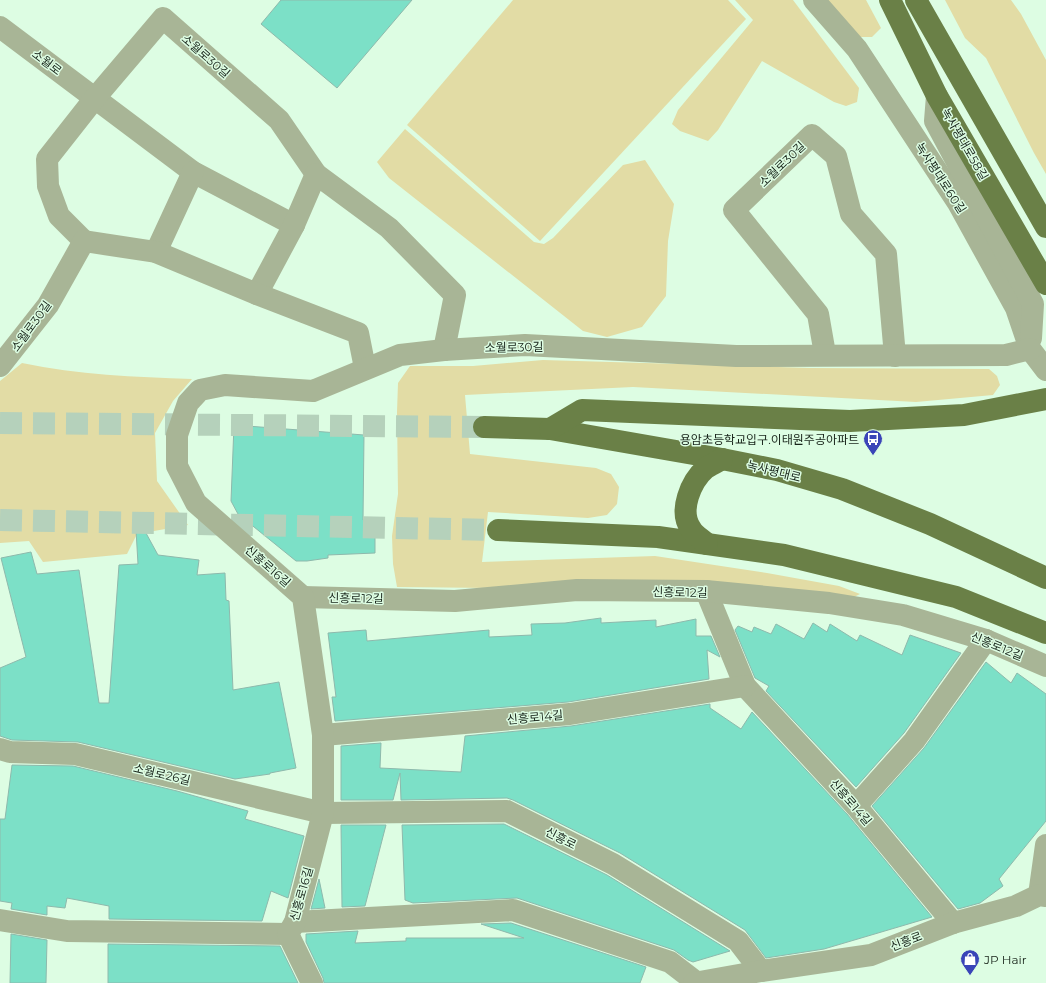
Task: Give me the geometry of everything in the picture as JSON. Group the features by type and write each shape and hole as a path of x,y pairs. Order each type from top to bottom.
{"main road":[{"name":"녹사평대로58길","path":"890,0 937,96 1046,284"},
{"path":"916,0 1046,227"},
{"path":"550,429 582,410 850,421 964,416 1046,399"},
{"name":"녹사평대로","path":"484,427 550,429 722,458 776,470 842,490 930,524 1046,578"},
{"path":"707,544 691,529 685,516 687,498 695,482 706,469 722,458"},
{"path":"498,530 658,537 784,555 956,597 1046,633"}],"street":[{"name":"녹사평대로60길","path":"814,0 857,49 958,203 1016,308 1030,349 1046,370"},
{"name":"소월로30길","path":"0,366 48,305 84,242 60,216 48,186 47,160 95,98 163,18 279,120 316,174 389,228 455,295 444,350"},
{"name":"소월로","path":"0,27 95,98"},
{"path":"937,96 935,121 1033,304 1030,349"},
{"path":"95,98 193,172 294,225"},
{"name":"소월로30길","path":"825,354 818,314 734,210 812,135 836,156 851,214 886,254 895,356"},
{"path":"156,252 193,172"},
{"path":"257,294 294,225 316,174"},
{"path":"84,242 156,252 257,294 358,333 365,368"},
{"name":"소월로30길","path":"365,368 400,355 444,350 525,345 736,356 825,354 895,356 1006,355 1030,349"},
{"name":"신흥로16길","path":"312,983 292,928 323,813 323,735 304,597 196,504 177,466 177,435 188,403 200,390 225,385 313,391 365,368"},
{"name":"신흥로12길","path":"304,597 454,601 577,590 706,592 829,603 903,615 986,640 1046,666"},
{"name":"신흥로14길","path":"706,592 745,686 856,806 953,923"},
{"path":"856,806 914,741 986,640"},
{"name":"신흥로14길","path":"323,735 570,714 745,686"},
{"name":"소월로26길","path":"3,756 75,754 323,813"},
{"name":"신흥로","path":"323,813 507,811 613,864 738,941 762,971"},
{"path":"1043,895 1046,845"},
{"name":"신흥로","path":"292,928 513,910 670,962 695,982 871,955 953,923 1016,906 1043,895"},
{"name":"신흥로16길","path":"0,920 67,931 292,928"}],"shaded area":[{"path":"513,0 728,0 746,19 540,241 407,125"},
{"path":"735,0 793,0 859,88 857,102 846,106 834,102 762,61 718,130 708,141 680,131 672,124 678,110 753,20"},
{"path":"827,0 866,0 881,28 872,37 860,37"},
{"path":"945,0 1011,0 1021,14 1046,60 1046,174 986,58 965,38"},
{"path":"405,129 534,242 544,244 553,238 623,165 645,160 674,204 668,241 666,296 642,327 607,337 583,331 389,178 377,162"},
{"path":"543,360 810,368 989,369 997,376 1000,385 993,395 916,402 633,387 465,395 470,454 596,468 611,474 619,487 617,504 607,515 588,518 488,512 482,562 655,556 767,573 839,586 860,594 854,597 397,587 393,564 392,536 398,494 398,383 410,366 473,366"},
{"path":"22,363 85,373 192,379 173,401 155,433 157,481 188,525 137,534 127,554 43,562 29,541 0,543 0,381"}],"building":[{"path":"281,0 412,0 337,88 261,24"},
{"path":"234,425 364,435 363,520 375,520 375,553 328,555 328,558 296,561 238,514 231,501"},
{"path":"135,513 158,555 199,560 197,575 225,573 226,600 229,601 233,690 279,682 296,768 270,774 235,779 78,742 12,740 0,736 0,668 26,657 1,558 31,552 37,574 79,570 99,703 109,703 119,565 138,564"},
{"path":"601,618 601,623 656,620 656,627 696,619 696,636 711,636 720,657 707,650 709,679 568,702 335,721 332,697 336,697 328,633 366,630 367,641 489,630 489,637 532,635 531,624 565,623"},
{"path":"813,623 827,632 830,624 857,641 860,635 902,655 910,635 961,653 904,733 856,787 766,691 769,686 755,678 735,630 738,626 752,632 754,627 771,634 776,624 804,639"},
{"path":"986,662 1011,683 1017,673 1046,694 1046,821 999,879 1003,886 980,903 958,909 872,806 924,748"},
{"path":"710,704 710,708 741,729 752,712 847,814 932,917 824,949 766,958 745,930 620,853 513,800 507,798 401,800 400,773 393,800 341,800 341,746 381,743 380,768 461,772 465,736 571,726"},
{"path":"12,765 73,766 177,791 248,811 245,819 304,836 288,898 271,891 262,921 109,919 109,906 67,898 65,908 47,906 47,915 11,909 12,903 0,901 0,819 5,819"},
{"path":"504,824 607,875 730,951 693,962 674,950 517,898 413,903 405,900 402,825"},
{"path":"341,825 386,825 365,906 342,907"},
{"path":"319,879 325,908 311,909"},
{"path":"511,923 646,967 640,983 324,983 306,942 306,934 358,931 355,943 406,941 406,938 524,938 481,924"},
{"path":"11,934 47,940 46,983 10,983"},
{"path":"108,944 280,946 298,983 108,983"}],"tunnel":[{"path":"0,423 484,427"},
{"path":"0,520 498,530"}],"place":[{"name":"용암초등학교입구.이태원주공아파트","path":"873,456"},
{"name":"JP Hair","path":"970,976"}]}
